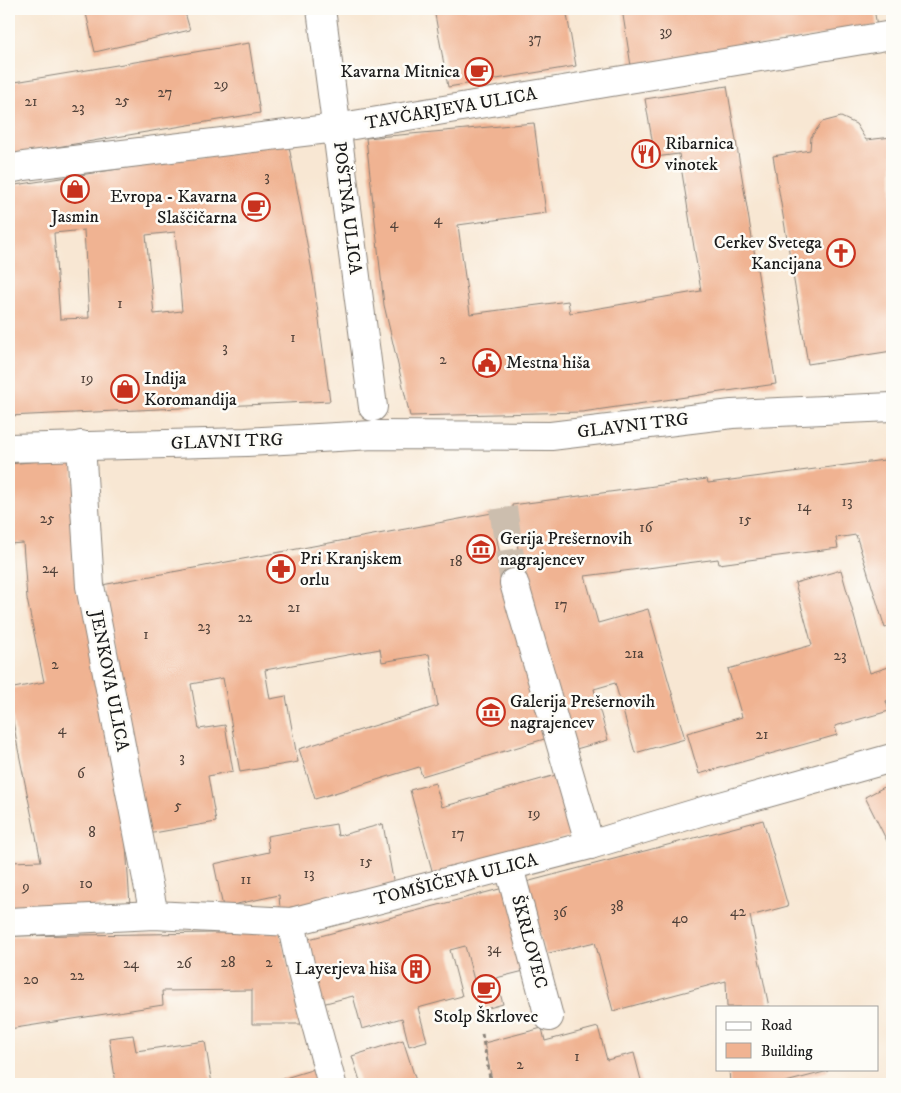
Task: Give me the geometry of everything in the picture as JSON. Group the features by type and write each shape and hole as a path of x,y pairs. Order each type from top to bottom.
{"street":[{"name":"POŠTNA ULICA","path":"321,9 373,407"},
{"name":"TAVČARJEVA ULICA","path":"9,169 336,128 892,35"},
{"name":"GLAVNI TRG","path":"9,448 246,442 374,435 551,436 732,414 892,407"},
{"name":"JENKOVA ULICA","path":"81,445 90,586 154,915"},
{"path":"514,584 590,845"},
{"name":"TOMŠIČEVA ULICA","path":"9,922 154,915 292,922 510,867 590,845 703,810 892,758"},
{"name":"ŠKRLOVEC","path":"510,867 549,1017"},
{"path":"292,922 301,969 332,1084"}],"path":[{"path":"482,1034 491,1084"}],"building":[{"path":"85,9 184,9 190,30 95,52"},
{"path":"434,9 566,9 576,66 448,87"},
{"path":"622,9 874,9 877,26 631,66"},
{"path":"249,43 260,113 9,155 9,133 13,148 9,119 9,83"},
{"path":"727,86 776,384 582,412 410,416 384,305 366,138 534,123 546,213 458,225 470,314 568,301 570,313 701,291 679,154 655,157 645,99"},
{"name":"Cerkev Svetega Kancijana","path":"841,117 856,124 866,140 892,137 892,351 808,364 773,156 810,150 811,137 822,122"},
{"path":"288,141 313,276 330,401 9,416 9,186","holes":["84,230 89,318 60,319 54,233","175,232 182,311 154,314 146,235"]},
{"path":"71,458 126,844 130,905 9,911 9,862 41,861 18,749 9,689 44,682 27,599 23,543 9,544 9,464"},
{"path":"892,459 892,626 885,628 856,535 836,538 838,548 719,564 718,559 585,576 598,623 648,609 685,739 635,753 615,683 594,689 608,740 569,751 523,585 512,505 707,479 708,483"},
{"path":"492,513 508,597 551,737 422,776 419,767 315,799 299,749 438,706 429,654 382,662 380,649 265,670 270,699 286,696 298,762 240,772 223,678 191,684 199,729 225,725 233,771 208,776 216,822 148,834 102,585"},
{"path":"841,570 870,673 892,666 892,699 886,701 889,711 835,726 837,735 699,774 687,733 742,717 728,669 812,645 795,583"},
{"path":"556,775 573,835 433,874 410,790 435,783 442,807"},
{"path":"892,783 892,851 865,797"},
{"path":"763,820 788,906 750,916 769,1006 727,1006 726,981 613,1011 595,942 545,954 526,882"},
{"path":"336,824 338,836 383,824 394,885 349,897 280,909 279,895 223,907 214,864 269,852 267,836"},
{"path":"507,887 528,970 496,978 503,1004 482,1010 465,946 450,950 462,996 418,1008 427,1041 409,1046 402,1018 362,1029 353,996 322,1004 305,940"},
{"path":"280,932 302,1024 252,1024 252,990 162,991 163,1005 9,1029 9,936"},
{"path":"598,1027 607,1060 634,1053 642,1084 493,1084 484,1043 542,1028 545,1041"},
{"path":"133,1035 136,1051 205,1041 212,1084 116,1084 109,1038"},
{"path":"403,1040 417,1084 361,1084 352,1056"},
{"path":"321,1067 326,1084 266,1084"},
{"path":"729,1070 828,1071 782,1083 730,1084"}],"tunnel":[{"path":"503,508 514,583"}],"place":[{"name":"Kavarna Mitnica","path":"479,72"},
{"name":"Ribarnica vinotek","path":"646,154"},
{"name":"Jasmin","path":"75,189"},
{"name":"Evropa - Kavarna Slaščičarna","path":"256,207"},
{"name":"Cerkev Svetega Kancijana","path":"841,253"},
{"name":"Mestna hiša","path":"487,363"},
{"name":"Indija Koromandija","path":"125,389"},
{"name":"Gerija Prešernovih nagrajencev","path":"481,549"},
{"name":"Pri Kranjskem orlu","path":"281,569"},
{"name":"Galerija Prešernovih nagrajencev","path":"491,712"},
{"name":"Layerjeva hiša","path":"416,969"},
{"name":"Stolp Škrlovec","path":"486,989"}]}
